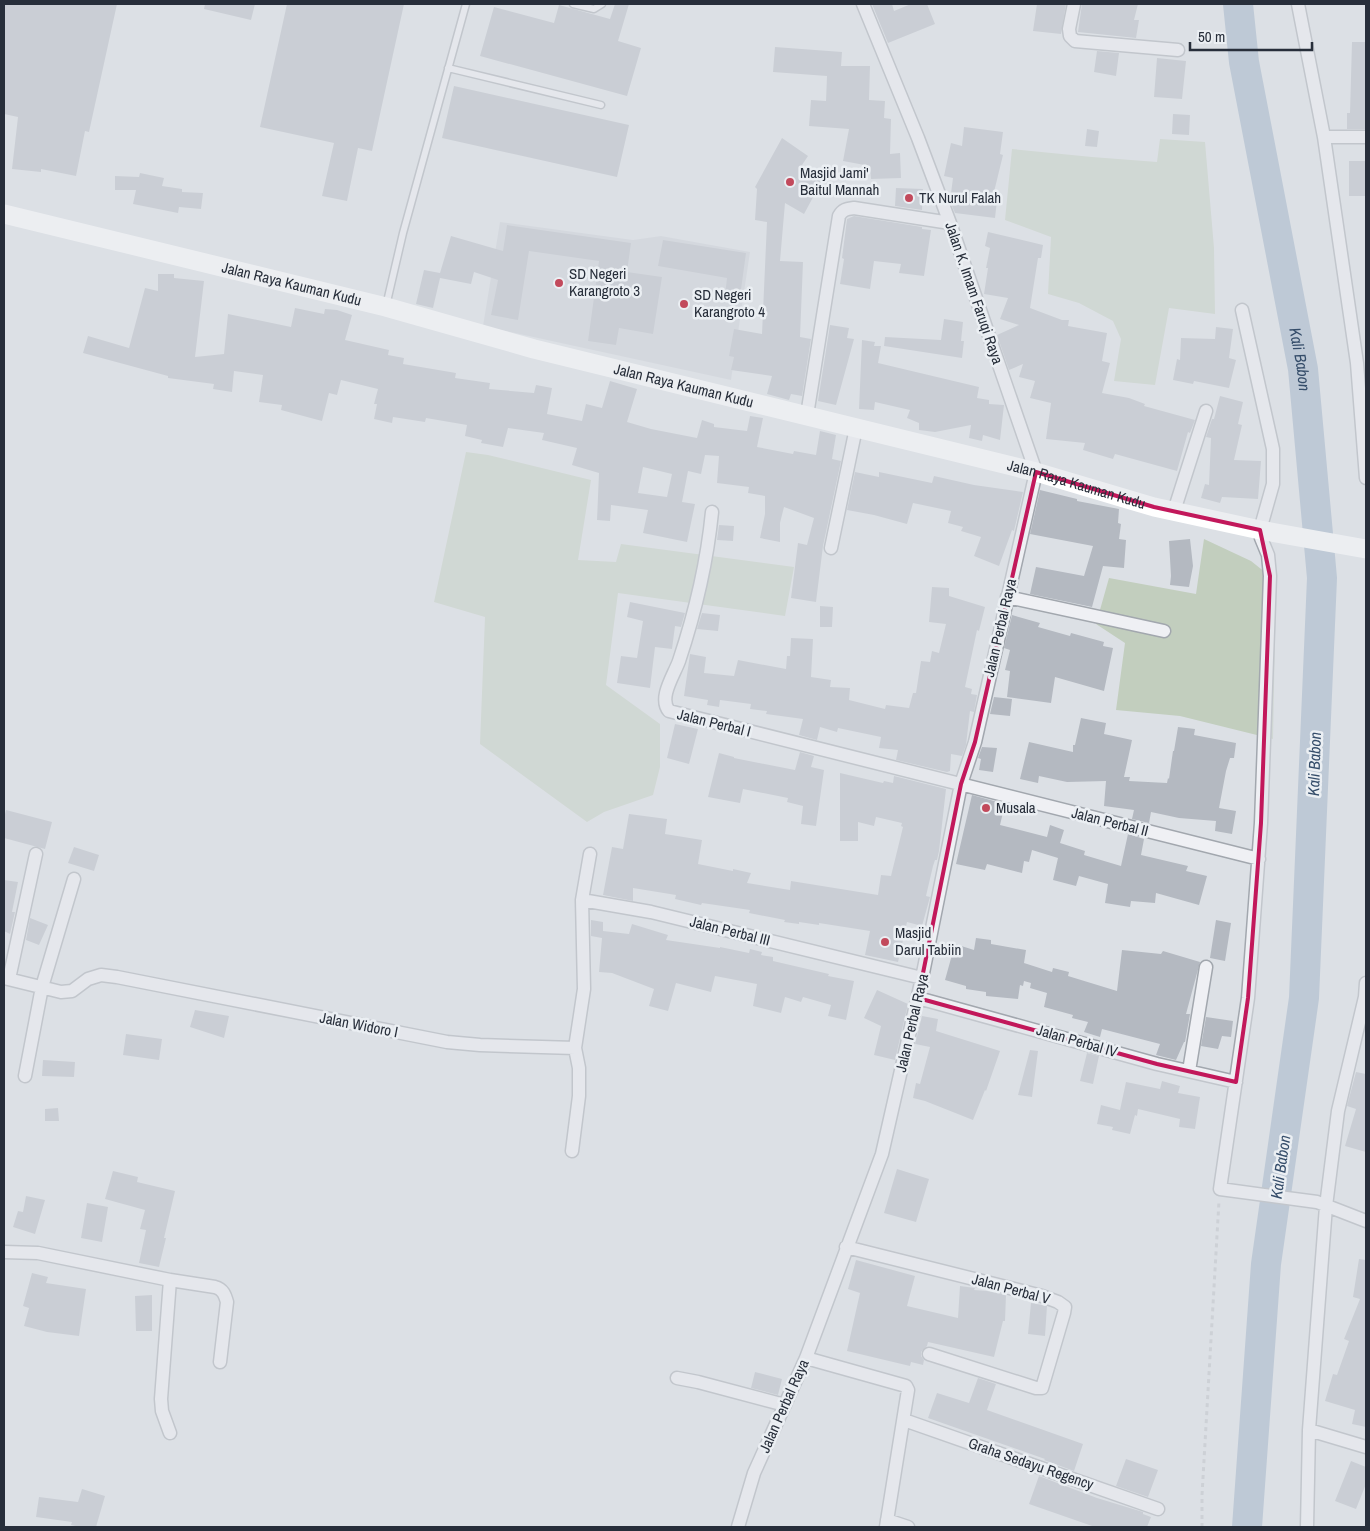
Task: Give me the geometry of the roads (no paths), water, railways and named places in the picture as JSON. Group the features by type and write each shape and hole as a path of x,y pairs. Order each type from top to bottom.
{"street":[{"name":"Jalan K. Imam Faruqi Raya","path":"863,4 918,138 950,223 1036,472"},
{"path":"1074,4 1069,29 1070,36 1076,41 1178,50"},
{"path":"1298,4 1324,137 1362,363 1366,478"},
{"path":"1324,137 1366,137"},
{"path":"807,416 839,216 846,209 854,208 950,223"},
{"name":"Jalan Raya Kauman Kudu","path":"4,214 386,308 534,349 1036,472 1154,507 1366,549"},
{"path":"1242,310 1273,449 1273,484 1261,538 1268,555 1270,576 1259,859 1248,998 1220,1189 1322,1204 1366,1221"},
{"path":"1174,511 1206,411"},
{"path":"830,548 856,428"},
{"name":"Jalan Perbal Raya","path":"738,1527 754,1473 806,1358 882,1154 918,998 961,784 974,742 1036,472"},
{"name":"Jalan Perbal I","path":"712,512 704,571 680,658 665,696 666,707 669,711 961,784"},
{"path":"1007,597 1164,630"},
{"name":"Jalan Perbal II","path":"961,784 1259,859"},
{"path":"6,978 36,854"},
{"path":"572,1151 580,1078 575,1048 584,989 582,900 590,854"},
{"path":"25,1076 42,987 74,879"},
{"name":"Jalan Perbal III","path":"582,900 651,912 922,978"},
{"path":"1189,1071 1206,967"},
{"name":"Jalan Widoro I","path":"6,978 61,992 72,991 88,979 100,975 447,1042 575,1048"},
{"path":"1307,1527 1309,1430 1322,1204 1338,1111 1363,1024 1366,983"},
{"name":"Jalan Perbal IV","path":"918,998 1157,1064 1236,1082"},
{"name":"Jalan Perbal V","path":"846,1247 1042,1296 1065,1306 1042,1388 1036,1388 929,1354"},
{"path":"4,1252 38,1253 219,1288 228,1302 220,1362"},
{"path":"170,1280 161,1399 162,1410 170,1432"},
{"path":"806,1358 903,1383 906,1386 908,1390 904,1420 886,1524 908,1527"},
{"path":"677,1378 785,1405"},
{"name":"Graha Sedayu Regency","path":"904,1420 1158,1508"},
{"path":"1309,1430 1366,1448"}],"lane":[{"path":"386,308 403,233 466,4"},
{"path":"573,4 594,9 602,4"},
{"path":"448,68 601,106"}],"waterway":[{"name":"Kali Babon","path":"1238,4 1244,62 1303,369 1322,578 1304,998 1266,1264 1247,1527"}],"place":[{"name":"Masjid Jami' Baitul Mannah","path":"790,182"},
{"name":"TK Nurul Falah","path":"909,198"},
{"name":"SD Negeri Karangroto 3","path":"559,283"},
{"name":"SD Negeri Karangroto 4","path":"684,304"},
{"name":"Musala","path":"986,808"},
{"name":"Masjid Darul Tabiin","path":"885,942"}]}
